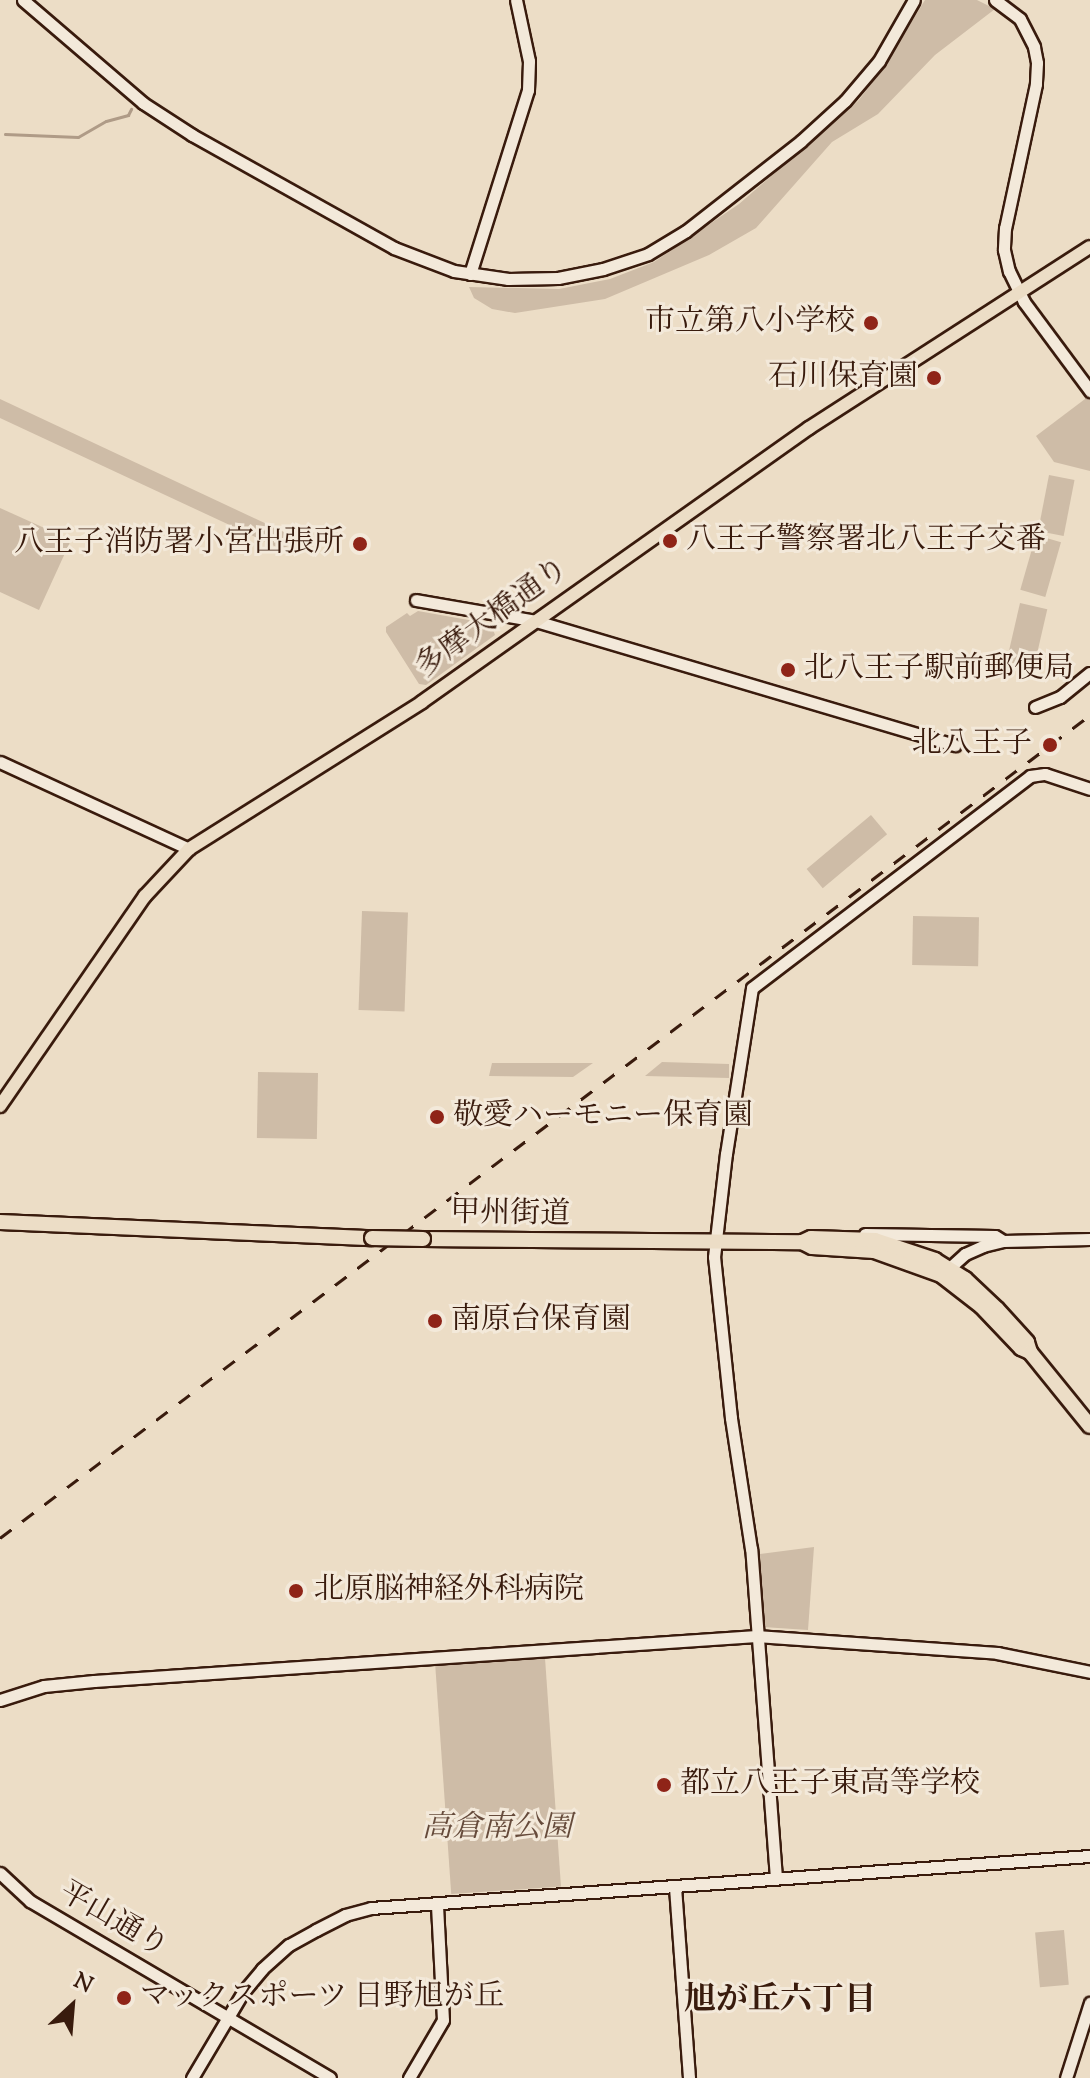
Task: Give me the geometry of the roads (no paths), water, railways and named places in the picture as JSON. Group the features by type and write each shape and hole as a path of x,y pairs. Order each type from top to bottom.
{"highway":[{"name":"甲州街道","path":"0,1222 372,1238 802,1242 812,1247 874,1251 945,1272"},
{"path":"802,1242 824,1238 894,1244 945,1272 997,1309 1027,1342 1030,1352 1090,1426"}],"main road":[{"name":"多摩大橋通り","path":"0,1106 145,896 189,849 352,748 809,428 1090,247"}],"street":[{"path":"23,0 143,103 192,135 394,248 470,274 508,279 558,278 603,269 648,254 732,195 845,101 879,61 914,0"},
{"path":"470,274 528,90 529,61 516,0"},
{"path":"995,0 1020,19 1034,47 1037,63 1036,84 1005,228 1004,250 1018,293 1090,391"},
{"path":"416,600 536,621 955,745"},
{"path":"1035,707 1060,697 1090,673"},
{"path":"0,762 189,849"},
{"path":"776,1878 751,1549 731,1418 714,1243 752,988 1030,776 1045,774 1090,789"},
{"path":"824,1238 831,1234 995,1236 1003,1241"},
{"path":"945,1272 972,1250 1003,1241 1090,1239"},
{"path":"0,1700 44,1686 94,1681 756,1636 997,1653 1090,1672"},
{"path":"192,2078 228,2017 262,1969 289,1945 345,1915 371,1908 1090,1856"},
{"name":"平山通り","path":"0,1873 18,1893 330,2078"},
{"path":"675,1887 689,2078"},
{"path":"409,2078 443,2020 437,1905"},
{"path":"1066,2078 1090,2003"}],"waterway":[{"path":"5,134 78,137 106,121 128,115 131,109"}],"railway":[{"path":"0,1538 1090,715"}],"place":[{"name":"市立第八小学校","path":"871,323"},
{"name":"石川保育園","path":"934,378"},
{"name":"八王子警察署北八王子交番","path":"670,541"},
{"name":"八王子消防署小宮出張所","path":"360,544"},
{"name":"北八王子駅前郵便局","path":"788,670"},
{"name":"北八王子","path":"1050,745"},
{"name":"敬愛ハーモニー保育園","path":"437,1117"},
{"name":"南原台保育園","path":"435,1321"},
{"name":"北原脳神経外科病院","path":"296,1591"},
{"name":"都立八王子東高等学校","path":"664,1785"},
{"name":"マックスポーツ 日野旭が丘","path":"124,1998"}],"district":[{"name":"旭が丘六丁目","path":"780,2001"}],"park label":[{"name":"高倉南公園","path":"497,1829"}]}
